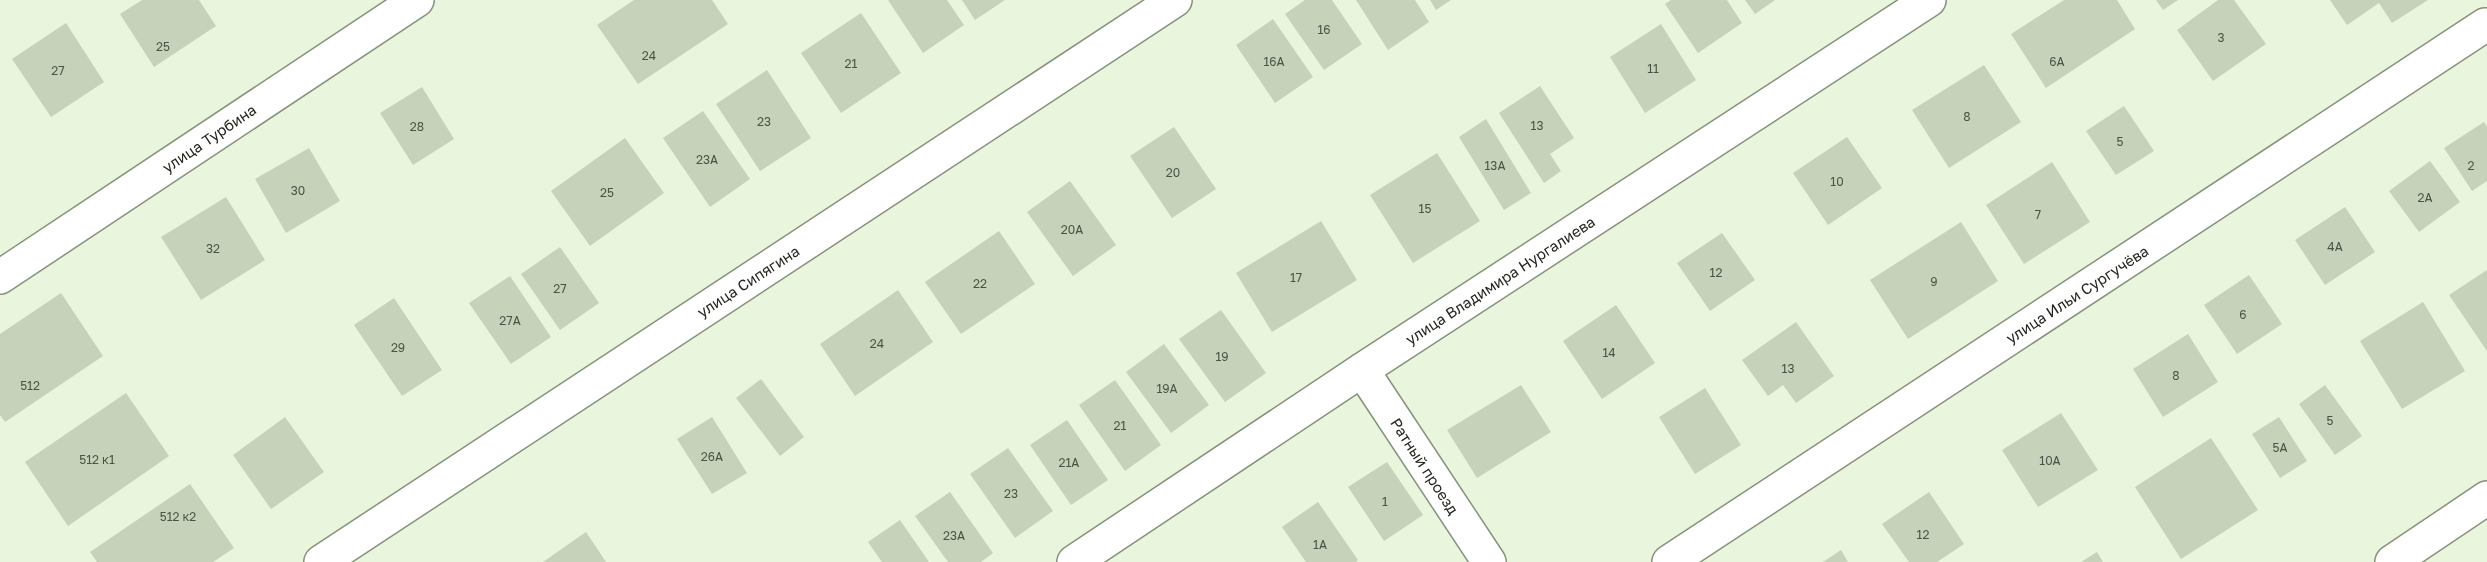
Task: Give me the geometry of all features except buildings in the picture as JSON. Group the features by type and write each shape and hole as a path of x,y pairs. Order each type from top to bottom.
{"street":[{"name":"улица Турбина","path":"0,277 417,0"},
{"name":"улица Сипягина","path":"321,562 1175,0"},
{"name":"улица Владимира Нургалиева","path":"1074,562 1362,370 1929,0"},
{"name":"улица Ильи Сургучёва","path":"1669,562 2485,25"},
{"name":"Ратный проезд","path":"1362,370 1489,562"},
{"path":"2392,562 2487,498"}]}
